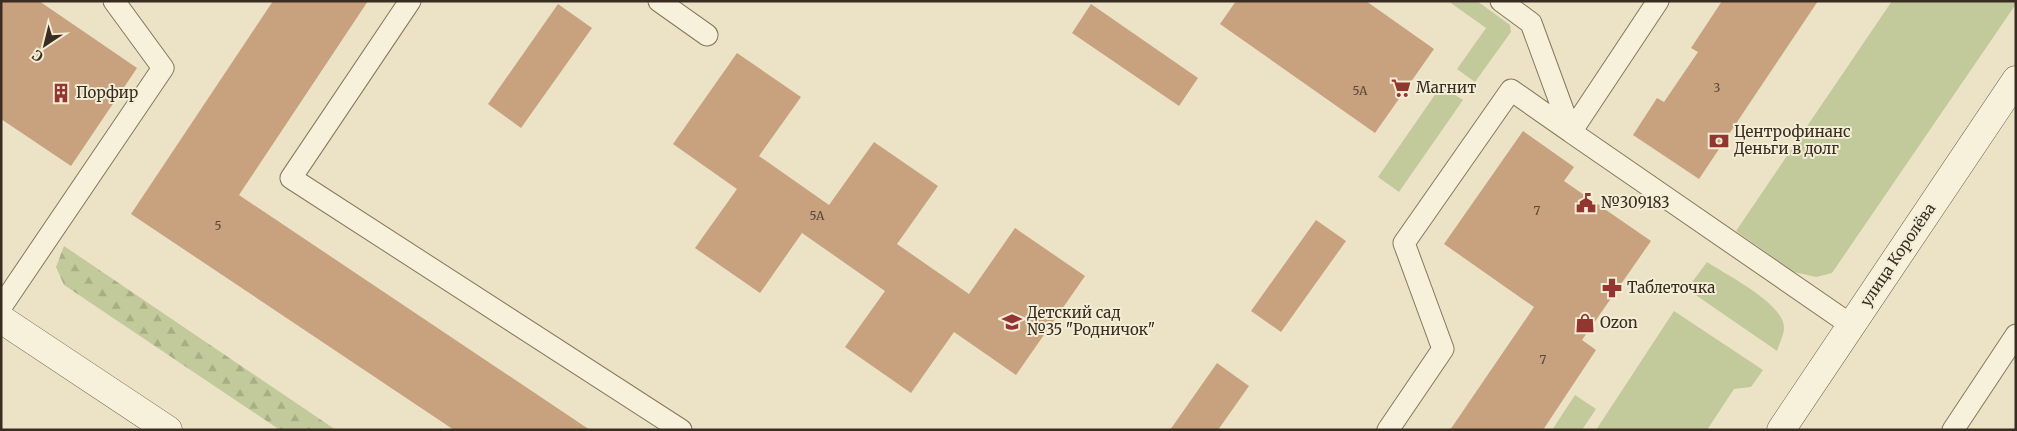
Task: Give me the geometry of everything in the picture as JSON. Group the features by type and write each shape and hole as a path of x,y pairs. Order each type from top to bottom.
{"main road":[{"name":"улица Королёва","path":"1783,429 2016,80"},
{"path":"1,319 168,430"}],"lane":[{"path":"1,307 162,68 114,1"},
{"path":"410,1 291,178 681,430"},
{"path":"659,1 708,35"},
{"path":"1501,1 1531,23 1571,132"},
{"path":"1571,132 1658,1"},
{"path":"1388,430 1443,349 1404,243 1511,90 1851,325"},
{"path":"1953,430 2016,335"}],"green space":[{"path":"1448,1 1477,1 1510,25 1511,32 1475,82 1457,69 1486,28"},
{"path":"1892,1 2016,1 2016,4 1832,273 1816,277 1794,272 1736,231"},
{"path":"1441,86 1463,100 1399,192 1378,177"},
{"path":"64,246 336,430 280,430 64,285 56,267"},
{"path":"1707,262 1753,290 1775,309 1782,319 1784,328 1777,351 1687,289"},
{"path":"1674,311 1763,370 1751,387 1734,389 1707,430 1596,430"},
{"path":"1575,395 1596,409 1582,430 1552,430"}],"building":[{"name":"Порфир","path":"1,1 39,1 137,68 71,166 1,119"},
{"path":"273,1 368,1 239,195 590,430 454,430 131,214"},
{"path":"1236,1 1366,1 1434,49 1375,133 1220,24"},
{"path":"1722,1 1818,1 1699,179 1633,135 1657,98 1664,102 1698,52 1691,48"},
{"path":"558,4 592,28 521,128 488,104"},
{"path":"1091,4 1198,78 1179,106 1072,33"},
{"path":"737,53 801,97 759,156 829,205 874,142 938,186 897,244 969,294 1015,228 1085,276 1016,375 954,332 911,393 845,347 885,291 802,233 760,293 695,248 737,189 673,144"},
{"path":"1523,131 1574,167 1564,181 1651,241 1582,340 1596,350 1543,430 1450,430 1534,307 1444,244"},
{"path":"1316,220 1346,241 1281,332 1251,311"},
{"path":"1217,363 1249,386 1218,430 1170,430"}],"place":[{"name":"Магнит","path":"1401,88"},
{"name":"Порфир","path":"61,93"},
{"name":"Центрофинанс Деньги в долг","path":"1719,141"},
{"name":"№309183","path":"1586,203"},
{"name":"Таблеточка","path":"1612,288"},
{"name":"Детский сад №35 \"Родничок\"","path":"1012,322"},
{"name":"Ozon","path":"1585,323"}]}
